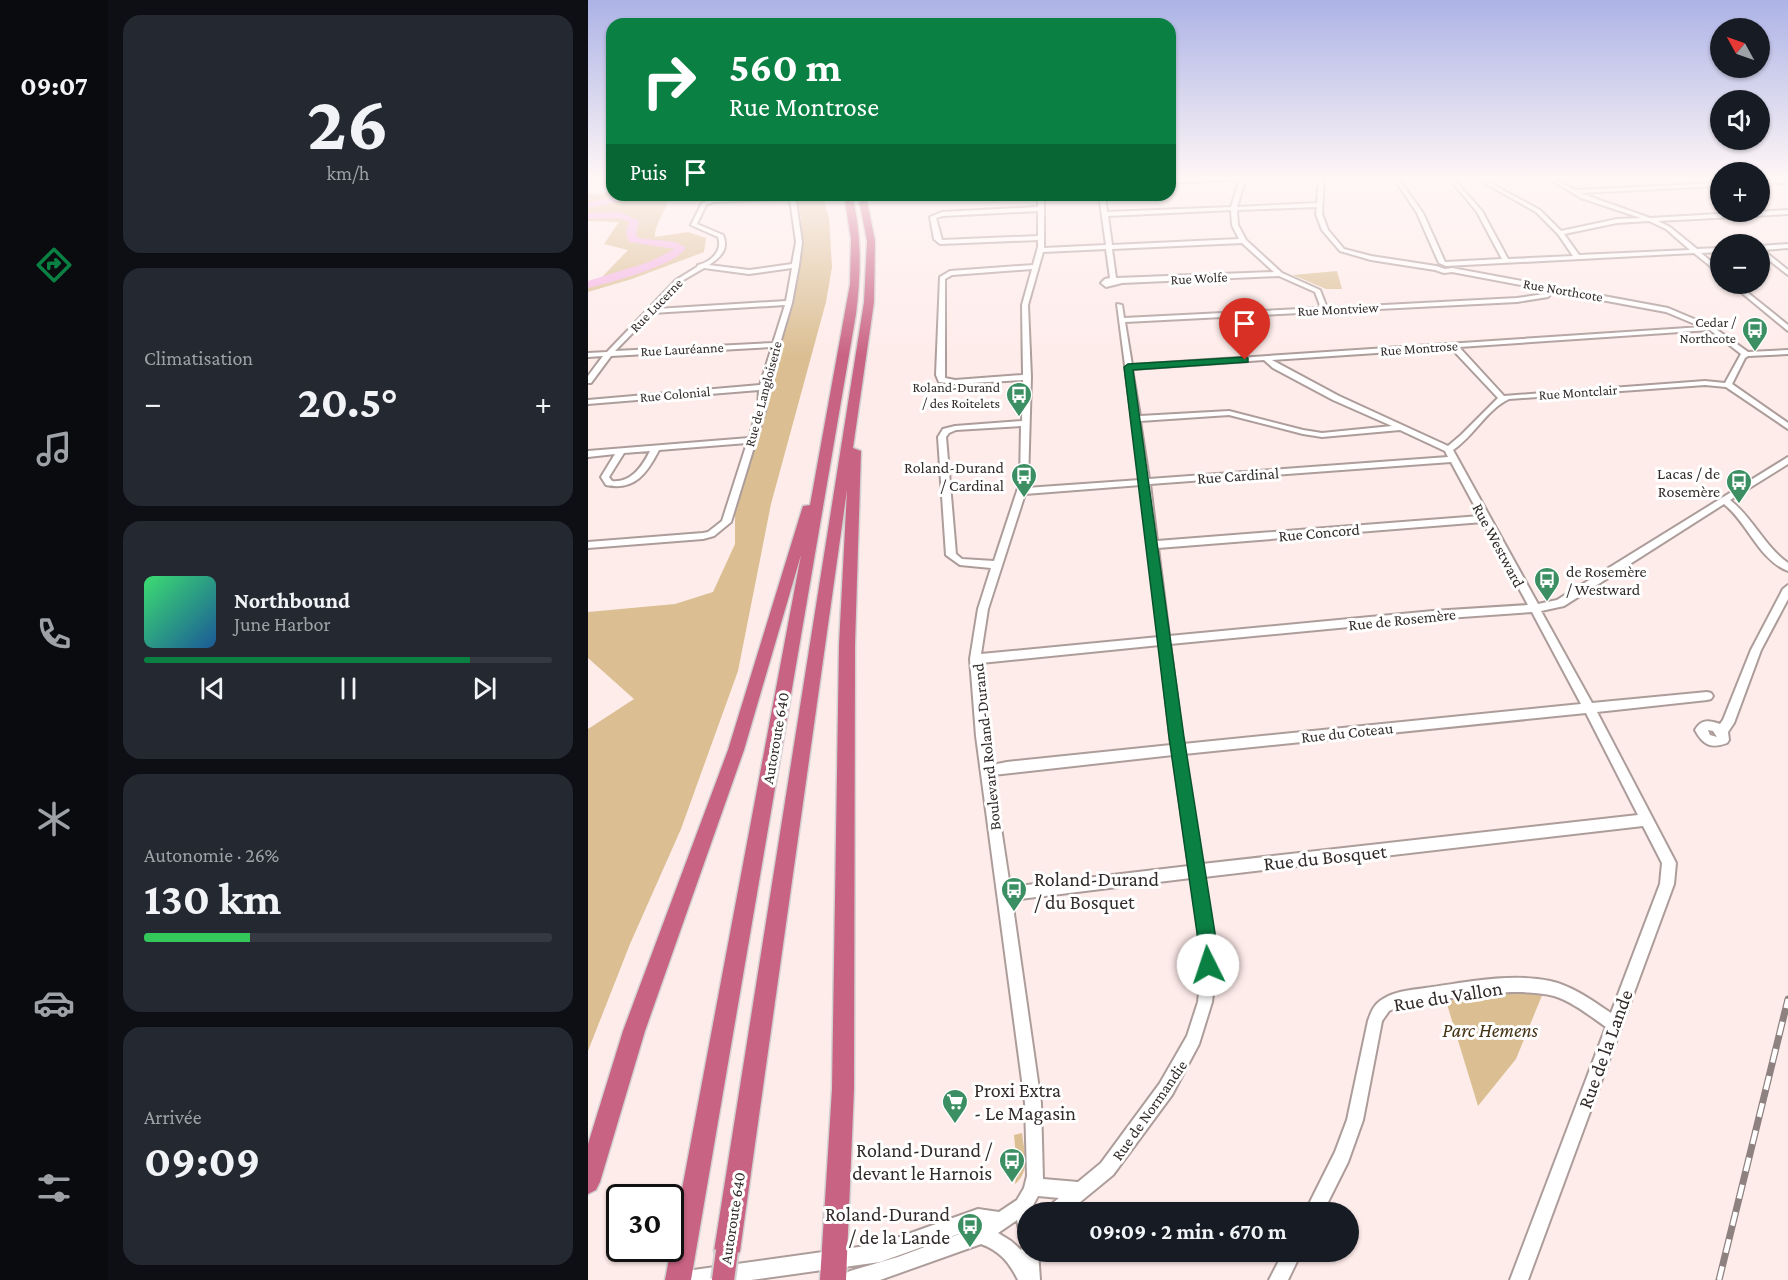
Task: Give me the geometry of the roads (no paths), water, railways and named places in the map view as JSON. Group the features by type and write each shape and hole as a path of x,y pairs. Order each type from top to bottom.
{"highway":[{"name":"Autoroute 640","path":"682,1272 828,446 855,282 856,237"},
{"name":"Autoroute 640","path":"723,1280 856,394 869,302 872,264 870,237"},
{"path":"839,1273 847,636 855,492 856,394"},
{"path":"588,1182 634,1031 736,750 828,446"}],"street":[{"name":"Rue Lucerne","path":"588,381 609,354 678,281 718,257 725,245 721,237"},
{"name":"Rue de Langloiserie","path":"588,545 704,536 711,534 726,522 762,408 763,387 789,303 798,237"},
{"path":"937,237 940,242 1040,238"},
{"path":"1107,237 1109,247"},
{"path":"1241,237 1280,274 1318,291 1325,310"},
{"name":"Rue Northcote","path":"1331,237 1342,250 1371,258 1439,266 1444,271 1452,268 1668,310 1711,328 1746,354"},
{"path":"1429,237 1439,266"},
{"path":"1493,237 1507,262"},
{"path":"1563,237 1578,258"},
{"path":"1680,237 1710,263"},
{"name":"Boulevard Roland-Durand","path":"1025,1202 1033,1187 1036,1164 1033,1103 977,696 975,659 981,616 1023,491 1027,377 1025,305 1040,250 1040,238"},
{"path":"1040,250 1243,241"},
{"path":"1770,248 1788,246"},
{"name":"Rue Wolfe","path":"1109,247 1116,280 1280,274"},
{"path":"1452,268 1507,262 1710,250"},
{"path":"1770,258 1788,273"},
{"path":"700,266 749,272 796,266"},
{"path":"1027,377 955,382 942,380 940,375 942,278 950,273 1035,267"},
{"name":"Rue Montview","path":"1121,320 1517,300 1546,296 1552,288"},
{"path":"1746,294 1788,328"},
{"path":"649,310 789,303"},
{"name":"Rue de Normandie","path":"1067,1202 1107,1169 1135,1134 1176,1073 1196,1032 1205,1002 1208,965 1197,872 1178,749 1145,482 1119,305"},
{"name":"Rue Montrose","path":"1128,367 1711,328"},
{"name":"Rue Lauréanne","path":"588,355 775,345"},
{"path":"1266,358 1276,366 1336,398 1448,449 1469,433 1502,398 1453,345"},
{"path":"1788,352 1746,354 1742,357 1728,385 1788,427"},
{"name":"Rue Montclair","path":"1502,398 1705,383 1728,385"},
{"name":"Rue Colonial","path":"588,402 763,387"},
{"path":"1136,419 1229,412 1322,435 1401,428"},
{"path":"998,565 960,561 951,555 942,439 946,431 955,428 1026,423"},
{"path":"588,454 751,440"},
{"path":"621,451 605,477 609,483 624,483 638,476 656,448"},
{"name":"Rue Westward","path":"1448,449 1590,708 1647,820"},
{"name":"Rue Cardinal","path":"1023,491 1454,459"},
{"name":"Rue de Rosemère","path":"975,659 1433,615 1535,608 1564,601 1788,460"},
{"path":"1724,500 1733,506 1761,544 1788,568"},
{"name":"Rue Concord","path":"1152,545 1485,519"},
{"path":"1721,731 1728,723 1756,650 1788,589"},
{"name":"Rue du Coteau","path":"987,771 1178,749 1707,696"},
{"name":"Rue du Bosquet","path":"1004,896 1023,891 1647,820"},
{"name":"Rue de la Lande","path":"1519,1280 1669,878 1669,863 1647,820"},
{"name":"Rue du Vallon","path":"1319,1202 1352,1131 1361,1097 1375,1021 1379,1011 1388,1003 1400,999 1536,986 1560,992 1614,1023"},
{"path":"1033,1187 1081,1191"},
{"name":"Boulevard Roland-Durand","path":"839,1273 898,1266 981,1235 1017,1210"},
{"path":"682,1272 839,1273 880,1253 978,1218 1002,1221"},
{"path":"981,1235 1008,1247 1029,1280"},
{"path":"1029,1262 1029,1280"},
{"path":"1278,1280 1287,1262"}],"waterway":[{"path":"588,285 653,264 679,252 681,247 633,240 632,237"}],"railway":[{"path":"1719,1280 1788,999"}],"place":[{"name":"Cedar / Northcote","path":"1755,353"},
{"name":"Roland-Durand / des Roitelets","path":"1019,418"},
{"name":"Roland-Durand / Cardinal","path":"1024,499"},
{"name":"Lacas / de Rosemère","path":"1739,505"},
{"name":"de Rosemère / Westward","path":"1547,603"},
{"name":"Roland-Durand / du Bosquet","path":"1014,913"},
{"name":"Proxi Extra - Le Magasin","path":"955,1125"},
{"name":"Roland-Durand / devant le Harnois","path":"1012,1184"},
{"name":"Roland-Durand / de la Lande","path":"970,1249"}],"park label":[{"name":"Parc Hemens","path":"1490,1030"}]}
